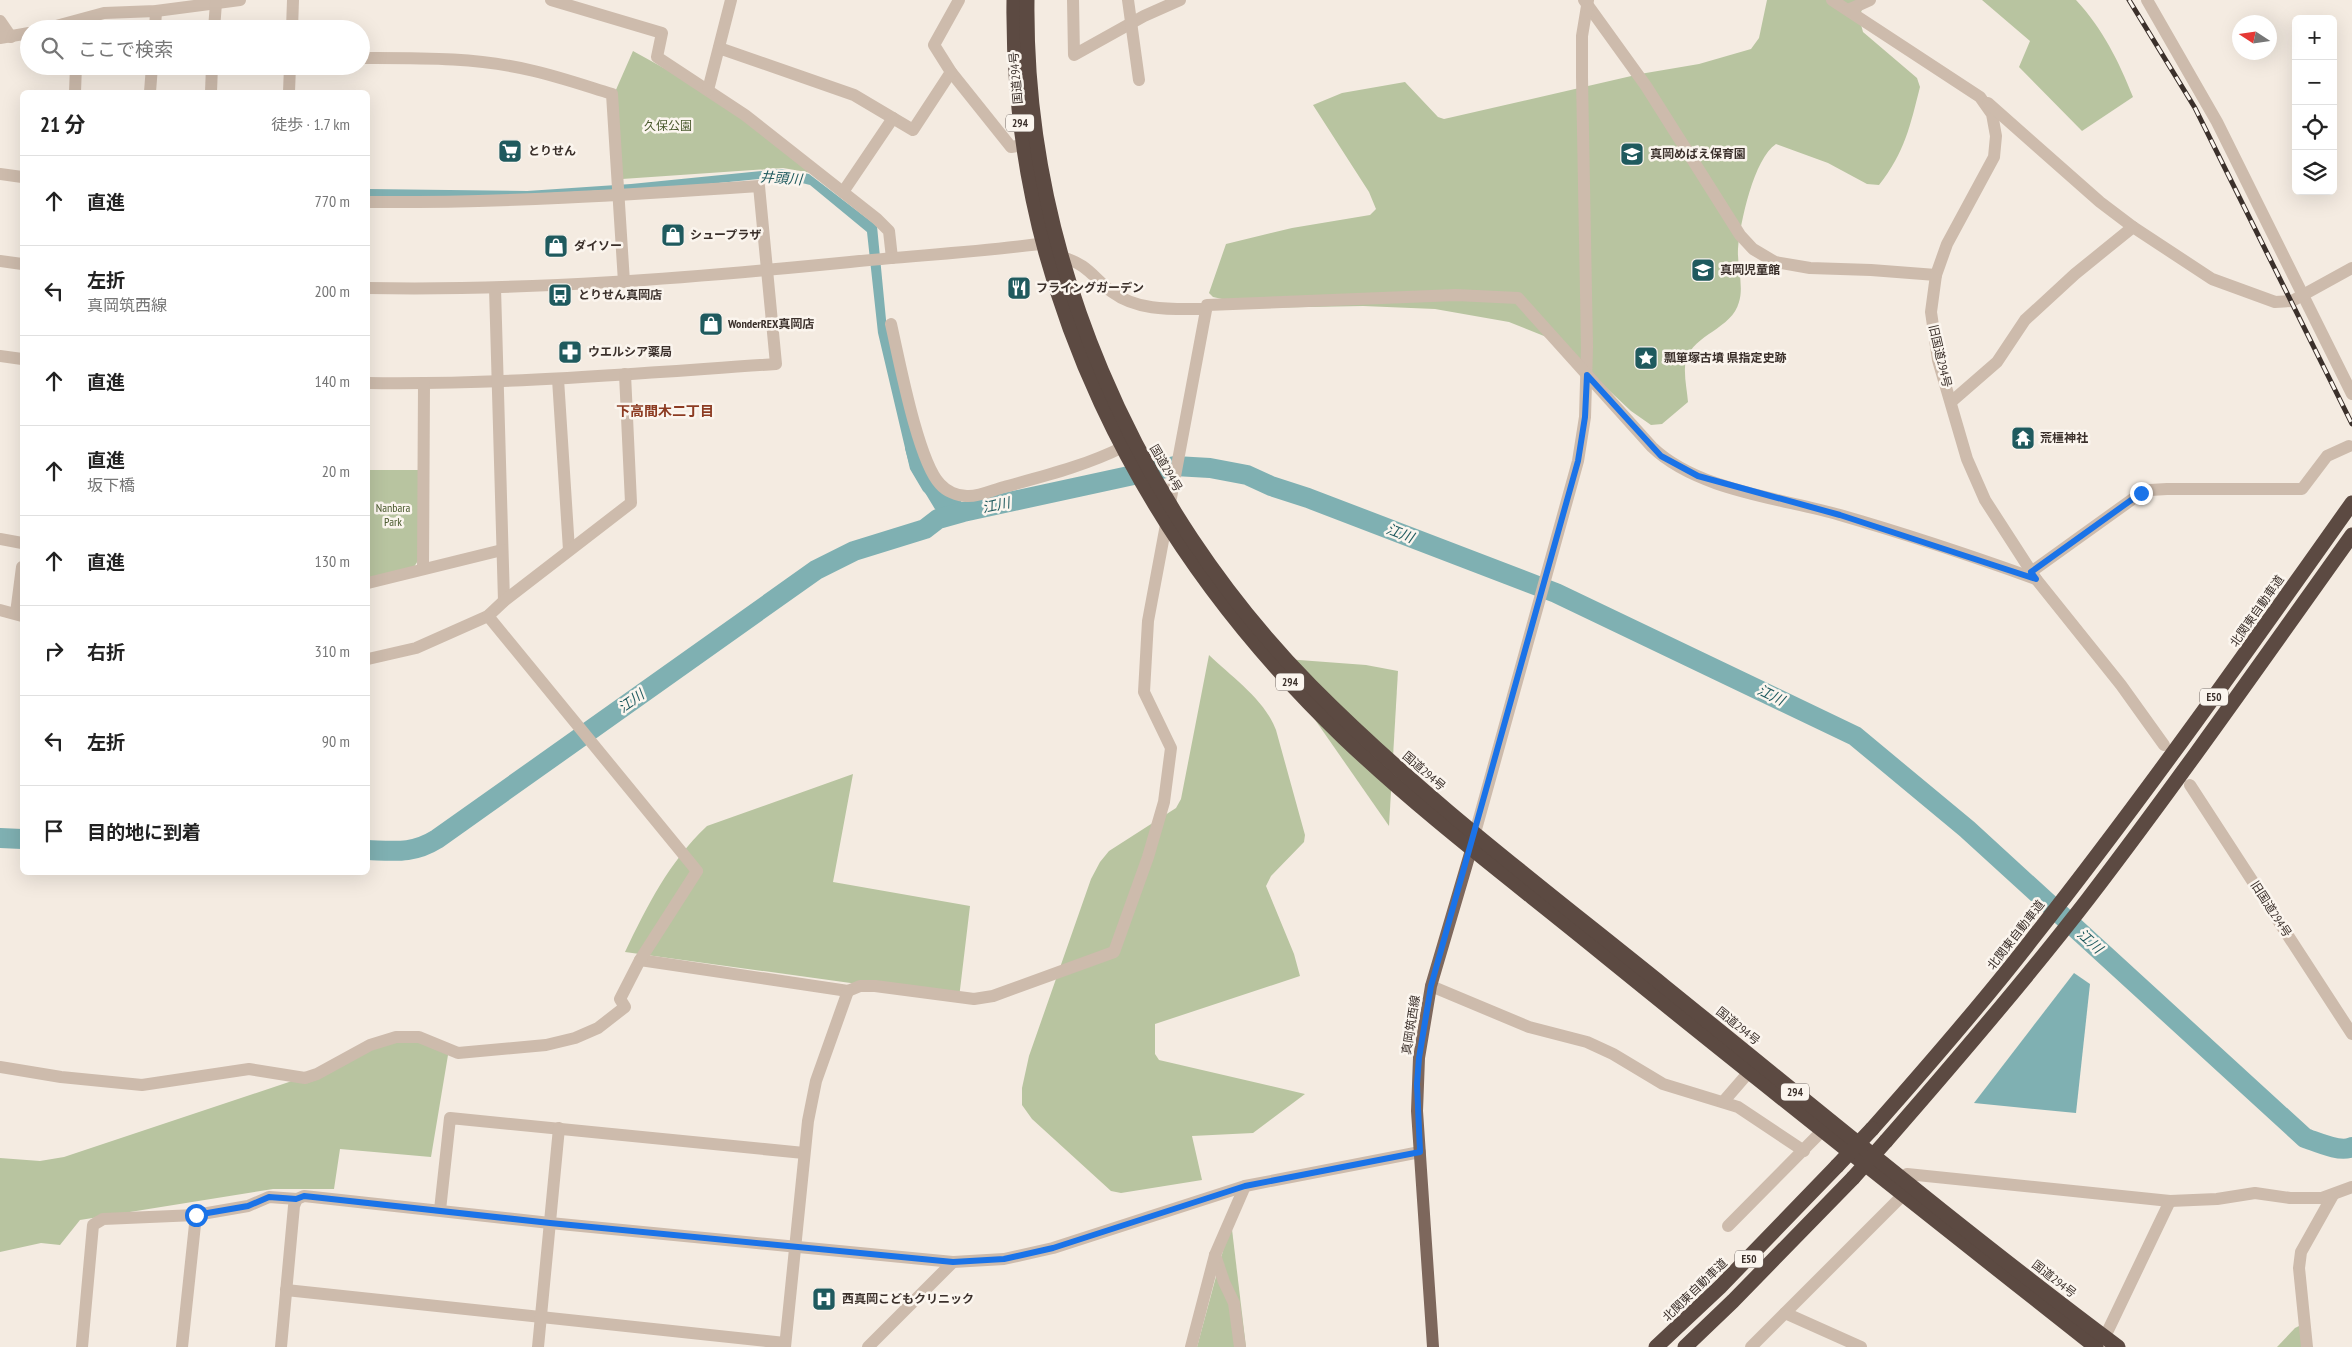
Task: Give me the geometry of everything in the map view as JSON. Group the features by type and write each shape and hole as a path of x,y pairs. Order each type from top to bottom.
{"highway":[{"name":"国道294号","path":"1014,0 1017,97 1023,145 1042,243 1076,344 1130,451 1150,484 1167,526 1225,607 1300,693 1377,768 1471,849 1822,1131 1896,1182 1904,1194 2100,1344 2118,1347"},
{"name":"国道294号","path":"1028,0 1032,96 1046,192 1062,257 1130,451"},
{"name":"国道294号","path":"1150,484 1171,507 1235,600 1308,683 1385,756 1475,833 1896,1182 2100,1344"},
{"name":"北関東自動車道","path":"1656,1347 1720,1287 1872,1129 1951,1039 2033,940 2187,734 2352,503"},
{"name":"E50","path":"1685,1347 1733,1301 1853,1178 2047,951 2206,741 2352,535"}],"main road":[{"name":"真岡筑西線","path":"1433,1347 1420,1152 1417,1084 1419,1058 1431,986 1475,833"}],"street":[{"path":"87,20 104,13 156,11 240,0"},
{"path":"292,20 293,0"},
{"path":"552,0 662,33 657,57 745,115 877,219 889,232 889,258"},
{"path":"708,90 731,0"},
{"path":"960,0 934,44 951,72 1010,147 1023,145"},
{"path":"1073,0 1074,55 1144,16 1180,0"},
{"path":"1128,0 1139,80"},
{"name":"旧国道294号","path":"1832,0 1980,97 1992,114 1996,136 1994,157 1947,244 1936,275 1931,312 1938,360 1967,459 1985,500 2033,575 2121,685 2164,745"},
{"path":"1848,10 1870,0"},
{"path":"2147,0 2217,122 2352,394"},
{"path":"1586,1 1646,86 1740,235 1754,249 1776,262 1810,268 1936,275"},
{"path":"1475,833 1578,461 1585,417 1587,375 1582,36 1586,1"},
{"path":"215,20 216,3"},
{"path":"156,11 156,20"},
{"path":"0,21 6,37 20,35"},
{"path":"719,48 854,96 913,130 951,72"},
{"path":"370,58 444,58 481,62 534,70 612,94 617,196 624,282"},
{"path":"75,90 76,75"},
{"path":"150,90 151,75"},
{"path":"211,90 212,75"},
{"path":"289,90 290,75"},
{"path":"1980,97 2073,180 2133,227 2212,279 2275,302 2292,301 2352,268"},
{"path":"843,192 893,118"},
{"path":"0,174 20,177"},
{"path":"370,202 461,203 617,196 759,186 776,364 558,379 424,384 370,383"},
{"path":"1951,402 1997,362 2025,320 2075,274 2133,227"},
{"path":"370,288 494,288 624,282 865,261 1058,241"},
{"path":"1062,257 1080,262 1113,292 1138,304 1165,310 1206,309"},
{"path":"0,261 20,264"},
{"path":"494,288 504,601"},
{"path":"640,960 848,992 860,986 875,986 974,999 993,996 1114,952 1148,857 1166,793 1171,748 1144,692 1148,621 1171,507 1175,476 1207,305 1456,295 1518,298 1661,456 1698,476 1840,515 2033,575 2141,493 2150,490 2167,489 2302,489 2327,456 2350,446"},
{"path":"891,324 923,451 932,474 940,485 952,493 968,496 1130,451"},
{"path":"0,356 20,359"},
{"path":"370,660 416,648 488,616 504,601 632,503 625,374"},
{"path":"558,379 569,550"},
{"path":"424,384 424,569"},
{"path":"0,539 20,543"},
{"path":"370,582 502,550"},
{"path":"0,610 19,614 20,598"},
{"path":"0,1066 61,1077 142,1085 249,1069 304,1078 317,1074 370,1046 396,1037 419,1037 458,1053 546,1045 575,1038 613,1019 625,1006 620,999 640,960 697,871 488,616"},
{"name":"旧国道294号","path":"2190,785 2352,1034"},
{"path":"1431,986 1530,1027 1587,1042 1613,1054 1663,1084 1738,1107 1804,1151"},
{"path":"286,1290 785,1345 804,1153 816,1081 848,992"},
{"path":"1723,1102 1749,1072"},
{"path":"440,1210 450,1118 804,1153"},
{"path":"538,1347 560,1128"},
{"path":"1728,1226 1822,1131"},
{"path":"82,1347 93,1225 103,1219 196,1215 248,1206 269,1197 296,1199 304,1196 796,1247 953,1262 981,1262 1029,1254 1245,1186 1420,1152"},
{"path":"1896,1182 1908,1174 2170,1201 2217,1199 2255,1193 2290,1198 2322,1198 2333,1196 2352,1187"},
{"path":"1191,1347 1215,1254 1245,1186"},
{"path":"1751,1347 1904,1194"},
{"path":"2307,1347 2299,1268 2301,1252 2333,1196"},
{"path":"281,1347 296,1199"},
{"path":"2100,1344 2170,1201"},
{"path":"182,1347 196,1215"},
{"path":"1215,1254 1224,1282 1234,1303 1240,1347"},
{"path":"868,1347 953,1262"},
{"path":"1785,1313 1861,1347"}],"green space":[{"path":"1767,0 1866,0 1859,17 1863,32 1917,78 1920,87 1901,150 1879,185 1867,184 1828,163 1776,144 1768,151 1755,177 1745,208 1738,249 1741,289 1739,302 1729,319 1704,337 1690,351 1686,360 1685,370 1688,402 1662,424 1651,425 1631,411 1568,352 1544,336 1509,322 1435,309 1363,306 1263,308 1213,297 1209,293 1226,244 1292,228 1370,215 1376,209 1369,192 1313,105 1342,93 1405,82 1438,117 1444,119 1640,74 1699,64 1751,49 1759,38"},
{"path":"1982,0 2076,0 2102,34 2122,71 2133,97 2082,131 2019,67 2030,41"},
{"name":"久保公園","path":"633,51 747,114 812,173 783,168 622,179 615,92"},
{"name":"Nanbara Park","path":"370,470 418,470 419,559 414,567 370,578"},
{"path":"1209,655 1256,699 1271,719 1276,730 1305,835 1304,842 1271,876 1266,886 1294,954 1300,976 1155,1024 1155,1054 1159,1060 1305,1094 1253,1133 1192,1136 1202,1180 1121,1193 1111,1191 1032,1119 1022,1105 1022,1088 1029,1056 1091,879 1100,862 1109,851 1176,808 1181,799"},
{"path":"1272,658 1366,665 1398,671 1389,826"},
{"path":"853,774 833,882 970,906 959,998 625,952 660,885 681,854 707,826"},
{"path":"396,1037 449,1049 431,1157 340,1149 334,1189 273,1189 80,1220 60,1245 41,1243 0,1252 0,1158 40,1161 64,1157 289,1082"},
{"path":"1231,1221 1246,1347 1197,1347"},
{"path":"2303,1324 2305,1347 2277,1347 2295,1328"}],"water":[{"path":"781,169 809,174 877,226 887,330 926,478 939,493 955,501 968,504 943,510 923,491 910,469 878,333 867,232 810,185 778,177 688,186 474,197 370,196 370,189 527,191 631,184"},
{"path":"2074,973 2090,984 2076,1113 1974,1103"}],"waterway":[{"name":"井頭川","path":"915,447 920,465 943,503 954,508"},
{"name":"江川","path":"370,850 395,851 412,849 437,839 816,570 854,551 925,529 938,519 963,512 1175,466 1210,468 1247,475 1271,486 1308,498 1556,593 1855,736 1967,829 2305,1138 2335,1148 2352,1147"},
{"name":"江川","path":"0,838 20,839"}],"railway":[{"path":"2129,0 2195,108 2352,424"}],"place":[{"name":"とりせん","path":"510,151"},
{"name":"真岡めばえ保育園","path":"1632,154"},
{"name":"シュープラザ","path":"673,235"},
{"name":"ダイソー","path":"556,246"},
{"name":"真岡児童館","path":"1703,270"},
{"name":"フライングガーデン","path":"1019,288"},
{"name":"とりせん真岡店","path":"560,295"},
{"name":"WonderREX真岡店","path":"711,324"},
{"name":"ウエルシア薬局","path":"570,352"},
{"name":"瓢箪塚古墳 県指定史跡","path":"1646,358"},
{"name":"荒橿神社","path":"2023,438"},
{"name":"西真岡こどもクリニック","path":"824,1299"}],"district":[{"name":"下高間木二丁目","path":"665,411"}],"route":[{"path":"196,1215 248,1206 269,1197 296,1199 304,1196 796,1247 953,1262 981,1262 1053,1248 1245,1186 1288,1176 1420,1152 1417,1084 1422,1033 1431,986 1471,849 1578,461 1585,417 1587,375 1661,456 1698,476 1725,485 1840,515 2036,579 2031,572 2141,493"}]}
